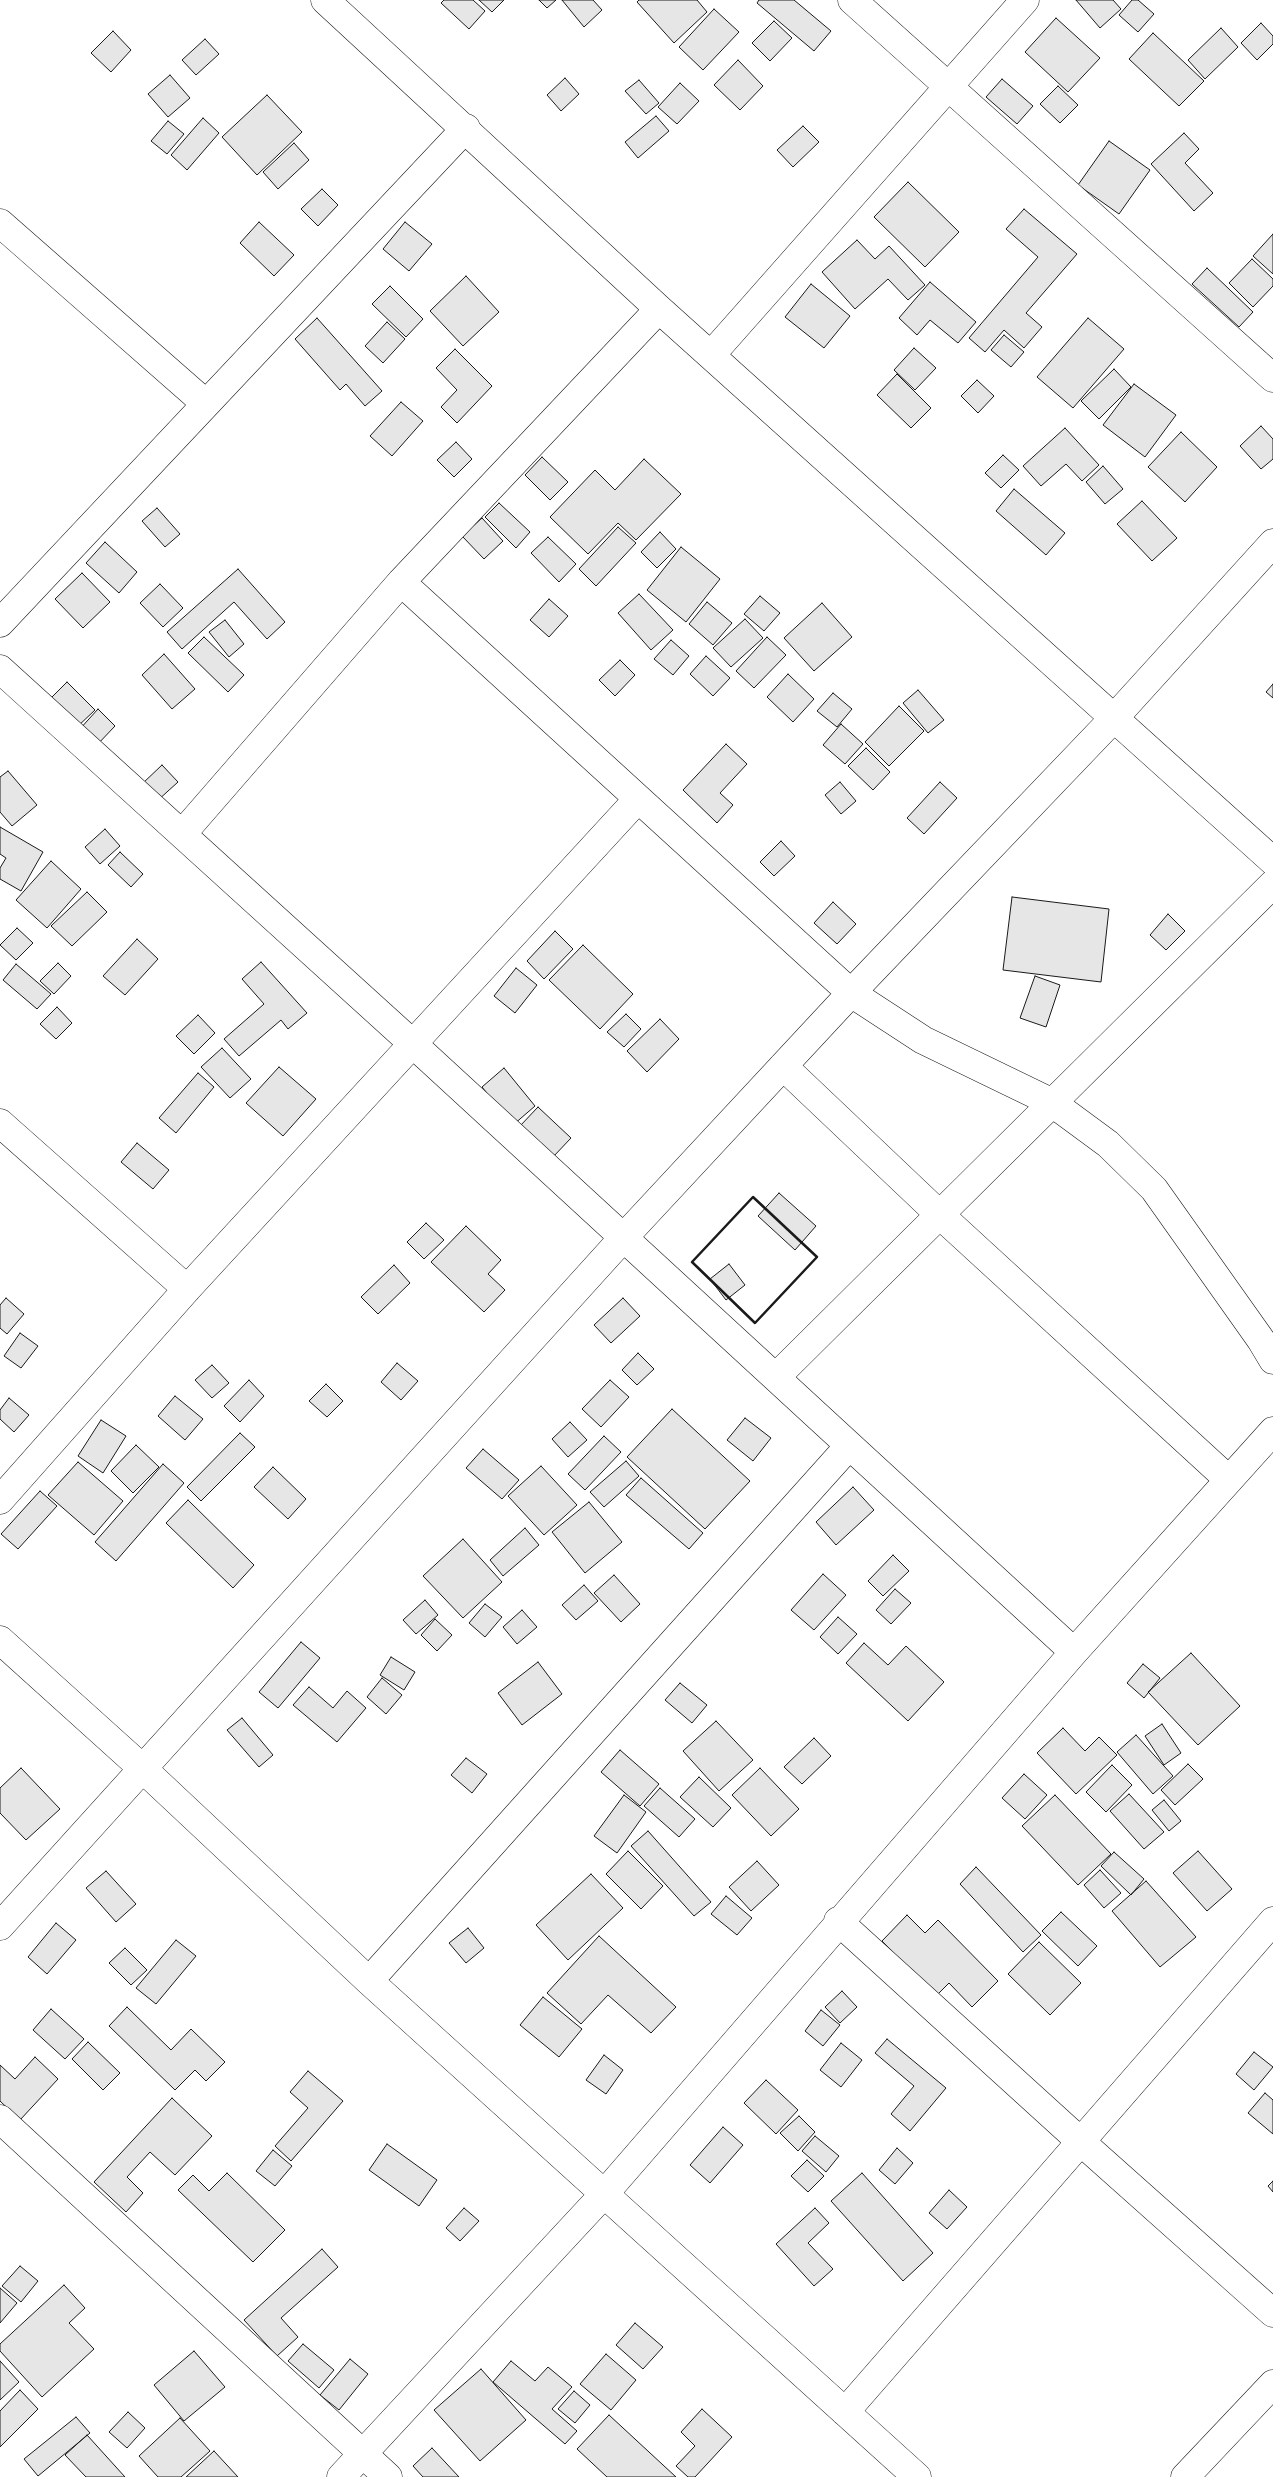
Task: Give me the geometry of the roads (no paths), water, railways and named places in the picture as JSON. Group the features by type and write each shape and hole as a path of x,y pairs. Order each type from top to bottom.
{"street":[{"path":"325,0 466,128 659,309 1273,861"},
{"path":"852,0 1273,378"},
{"path":"711,355 1025,0"},
{"path":"0,623 205,403 466,128"},
{"path":"0,223 205,403"},
{"path":"182,834 401,582 659,309"},
{"path":"0,1926 624,1237 851,993 1115,717 1273,543"},
{"path":"401,582 851,993 923,1040 1051,1102 1108,1144 1154,1189 1261,1340 1273,1360"},
{"path":"0,669 624,1237 1074,1652"},
{"path":"0,1500 187,1289 638,800"},
{"path":"776,1377 1051,1102 1273,884"},
{"path":"783,1066 939,1214 1229,1480"},
{"path":"0,1123 187,1289"},
{"path":"341,2477 605,2193 838,1921 1074,1652 1273,1431"},
{"path":"369,1981 849,1446"},
{"path":"0,1640 142,1768 369,1981 917,2477"},
{"path":"838,1921 1273,2314"},
{"path":"845,2412 1273,1921"},
{"path":"0,2118 388,2477"},
{"path":"1185,2477 1273,2384"}]}
